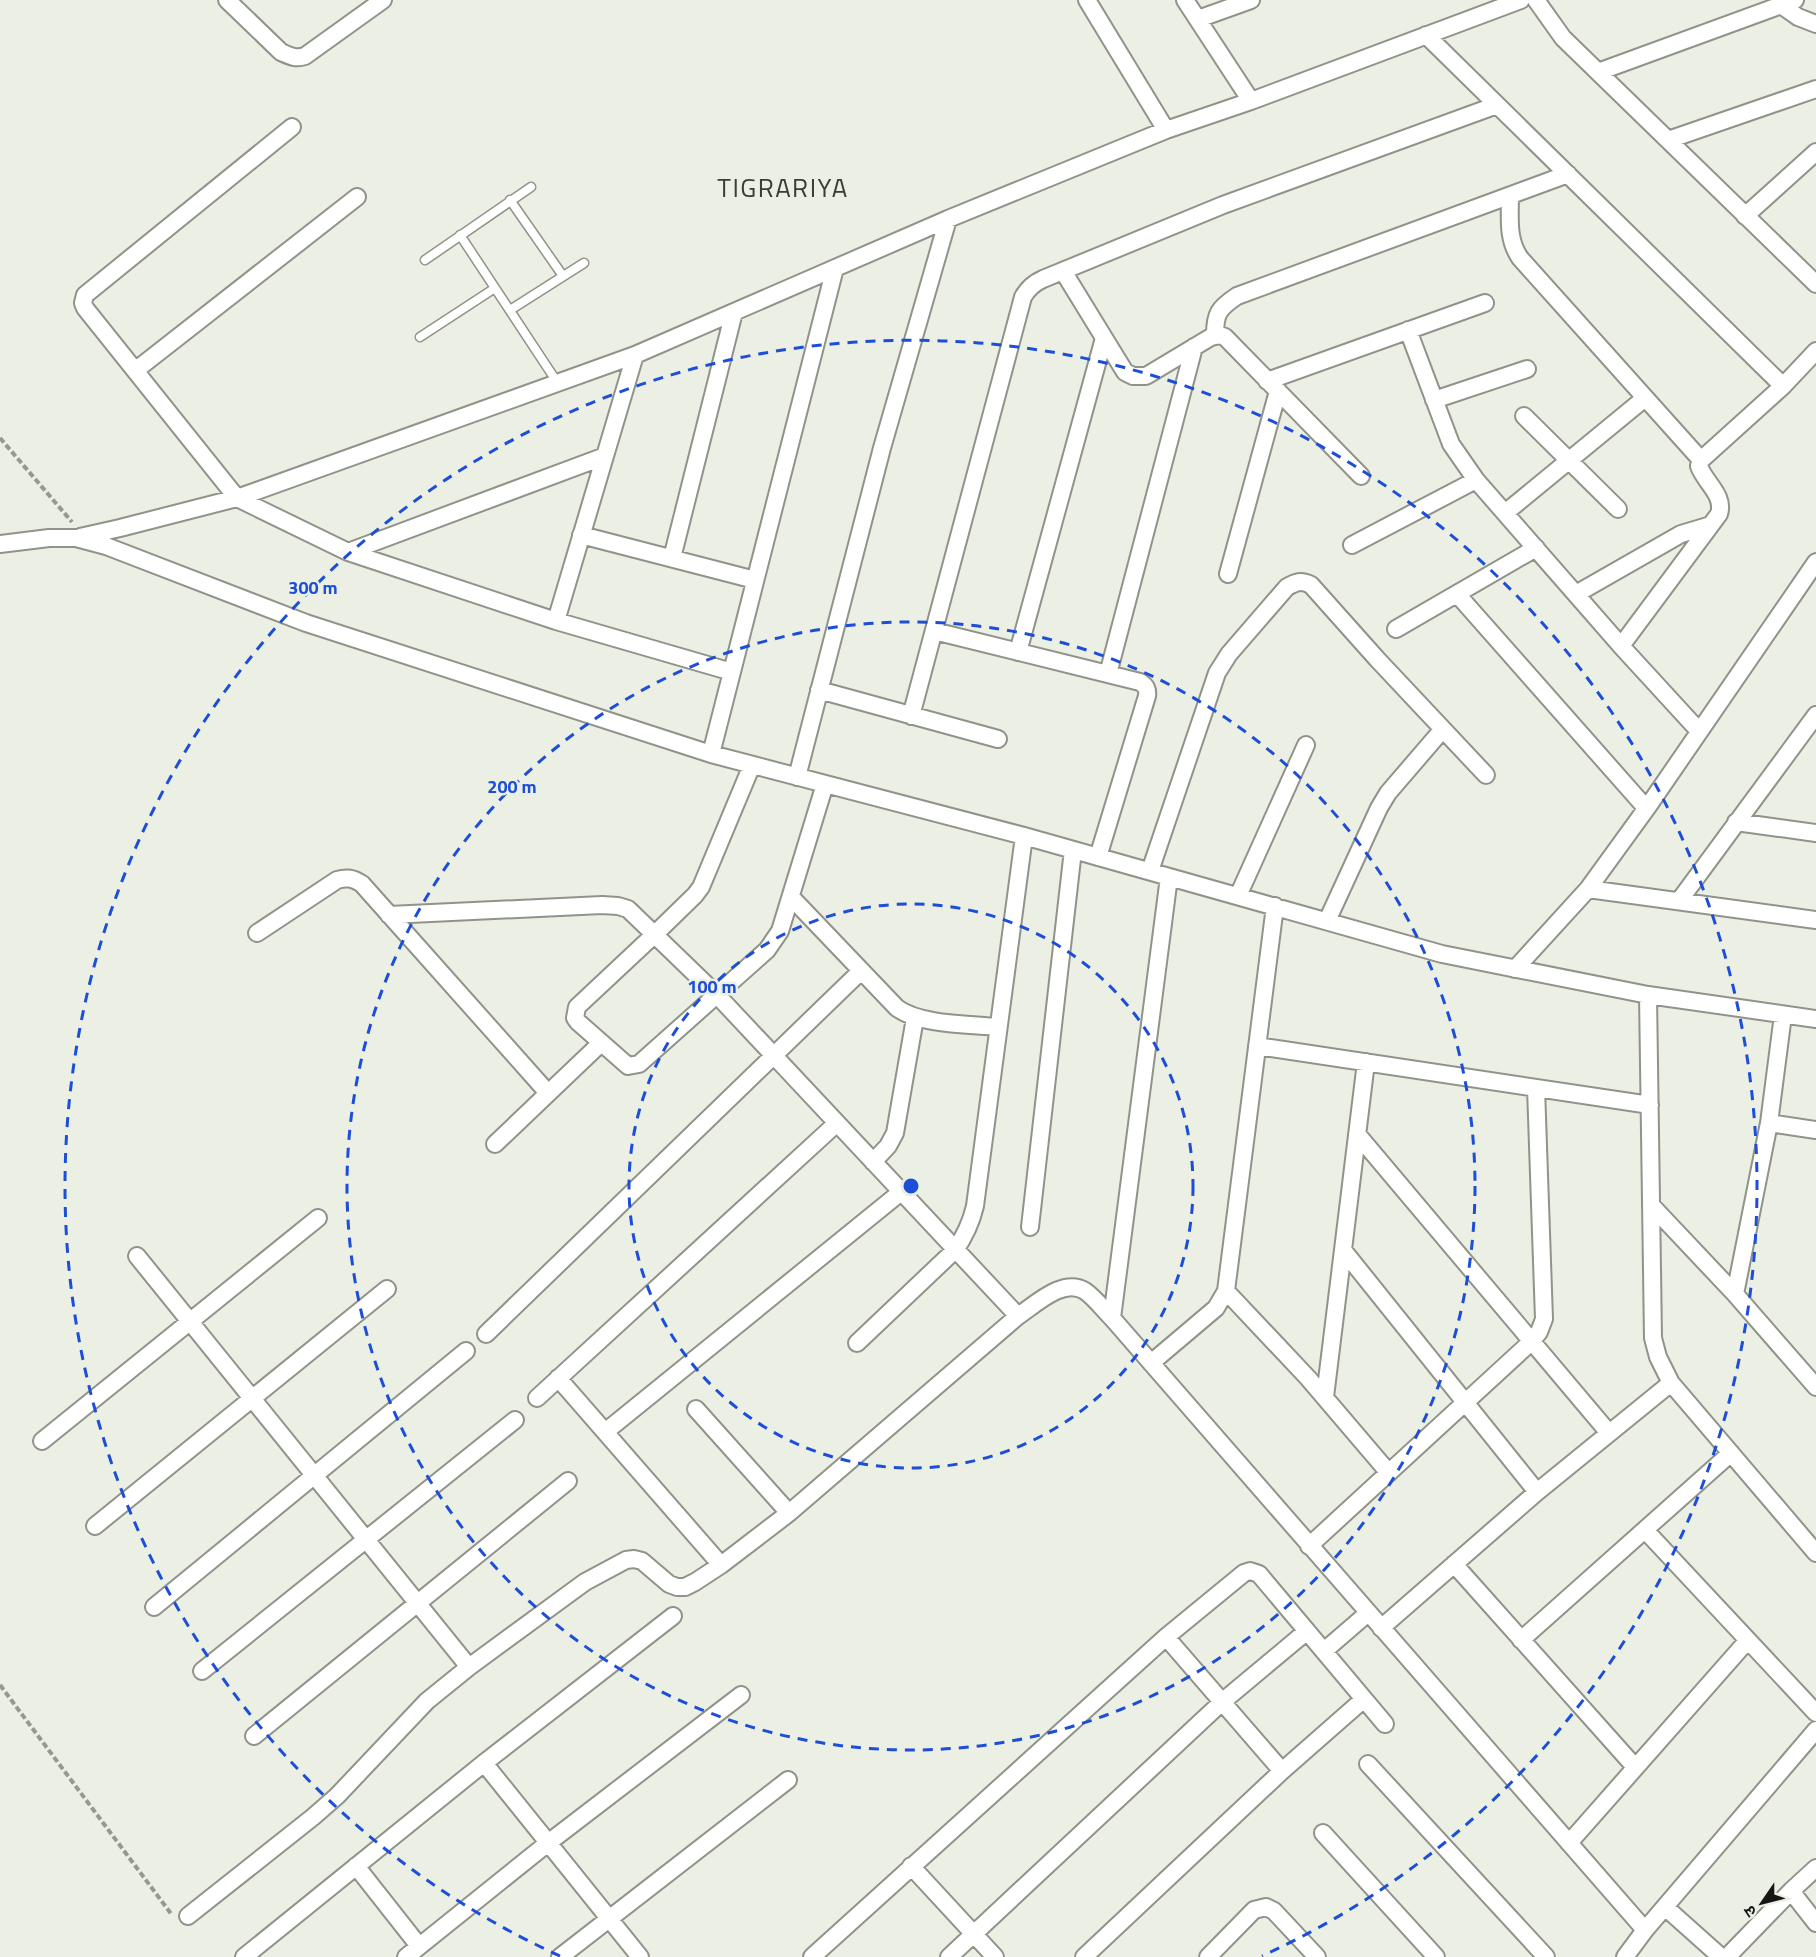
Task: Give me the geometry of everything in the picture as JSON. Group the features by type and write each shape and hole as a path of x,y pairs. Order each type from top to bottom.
{"street":[{"path":"227,0 281,52 299,58 383,0"},
{"path":"1087,0 1166,130"},
{"path":"1185,0 1251,100"},
{"path":"1198,19 1251,0"},
{"path":"0,544 80,537 237,498 635,354 948,219 1166,130 1521,0"},
{"path":"1536,0 1563,38 1744,216 1814,280"},
{"path":"1598,72 1788,2 1798,17 1816,24"},
{"path":"1426,35 1783,386"},
{"path":"1668,141 1816,89"},
{"path":"911,716 1023,297 1033,284 1223,205 1497,105"},
{"path":"292,127 85,295 83,303 237,498 348,552 556,621 732,672"},
{"path":"1744,216 1816,152"},
{"path":"1215,335 1215,320 1218,311 1237,296 1568,174"},
{"path":"1510,196 1510,239 1513,248 1701,460"},
{"path":"136,370 357,197"},
{"path":"797,777 882,448 948,219"},
{"path":"711,754 835,268"},
{"path":"1063,271 1125,372 1140,378 1146,376 1215,335 1225,337 1361,476"},
{"path":"1273,386 1408,330 1485,303"},
{"path":"672,558 734,312"},
{"path":"1408,330 1451,444 1476,480 1621,646 1699,731"},
{"path":"1018,652 1104,338"},
{"path":"1108,674 1194,347"},
{"path":"1621,646 1719,514 1720,498 1701,473 1699,466 1701,460 1783,386 1816,351"},
{"path":"556,621 635,354"},
{"path":"1434,400 1527,369"},
{"path":"1228,574 1273,386"},
{"path":"1505,513 1646,398"},
{"path":"1524,416 1618,509"},
{"path":"348,552 605,456"},
{"path":"1352,545 1476,480"},
{"path":"1576,594 1681,534 1711,525"},
{"path":"581,535 755,580"},
{"path":"80,537 306,623 711,754 1024,836 1442,954 1648,995 1816,1019"},
{"path":"1396,629 1536,548"},
{"path":"1515,969 1588,889 1816,562"},
{"path":"1150,872 1217,674 1229,654 1287,587 1296,582 1304,581 1311,585 1486,775"},
{"path":"1456,594 1646,808"},
{"path":"934,631 1140,682 1146,687 1148,691 1098,857"},
{"path":"819,690 998,740"},
{"path":"1679,900 1816,715"},
{"path":"1327,921 1388,793 1443,729"},
{"path":"1238,896 1306,745"},
{"path":"752,765 701,886 695,895 577,1007 575,1013 578,1022 628,1066 639,1064 775,940 780,931 825,784"},
{"path":"1736,822 1816,833"},
{"path":"857,1343 955,1250 971,1222 1024,836"},
{"path":"1030,1227 1073,850"},
{"path":"257,933 337,880 346,877 355,879 548,1093"},
{"path":"1112,1318 1169,877"},
{"path":"1588,889 1816,920"},
{"path":"790,897 897,1008 915,1018 998,1027"},
{"path":"389,915 602,905 628,909 717,995 1018,1316"},
{"path":"1151,1363 1216,1308 1226,1291 1275,906"},
{"path":"486,1334 861,971"},
{"path":"1648,995 1653,1338 1658,1357 1671,1383 1816,1553"},
{"path":"1735,1294 1768,1123 1783,1015"},
{"path":"873,1162 888,1146 895,1133 915,1018"},
{"path":"495,1144 601,1042"},
{"path":"1257,1046 1650,1105"},
{"path":"1325,1397 1366,1062"},
{"path":"1309,1546 1532,1342 1539,1332 1544,1319 1536,1088"},
{"path":"537,1398 837,1123"},
{"path":"1768,1123 1816,1130"},
{"path":"1357,1134 1609,1433"},
{"path":"605,1432 901,1192"},
{"path":"1652,1206 1735,1294 1816,1387"},
{"path":"42,1441 318,1218"},
{"path":"1343,1250 1537,1492"},
{"path":"137,1256 469,1667"},
{"path":"188,1916 337,1796 427,1701 469,1667 585,1582 626,1560 634,1559 642,1561 669,1584 685,1587 721,1565 789,1513 1018,1316 1048,1295 1074,1287 1084,1291 1112,1318 1645,1930"},
{"path":"95,1526 387,1289"},
{"path":"1226,1291 1325,1397 1389,1473"},
{"path":"154,1607 466,1351"},
{"path":"558,1378 721,1565"},
{"path":"1381,1628 1537,1492 1671,1383"},
{"path":"696,1409 789,1513"},
{"path":"202,1671 515,1420"},
{"path":"1521,1640 1731,1453"},
{"path":"254,1736 568,1481"},
{"path":"1645,1530 1816,1713"},
{"path":"1454,1564 1635,1767"},
{"path":"812,1957 1166,1637 1238,1576 1250,1571 1259,1574 1385,1724"},
{"path":"1324,1651 1368,1613"},
{"path":"244,1957 484,1763 673,1616"},
{"path":"949,1957 1222,1702 1307,1630"},
{"path":"1166,1637 1282,1772"},
{"path":"1569,1843 1748,1640"},
{"path":"405,1957 548,1843 741,1695"},
{"path":"1084,1957 1282,1772 1364,1699"},
{"path":"1625,1957 1645,1930 1816,1730"},
{"path":"484,1763 640,1957"},
{"path":"1368,1764 1546,1957"},
{"path":"560,1957 788,1780"},
{"path":"1323,1833 1436,1957"},
{"path":"356,1866 419,1946"},
{"path":"911,1866 995,1957"},
{"path":"1727,1957 1816,1868"},
{"path":"1791,1891 1816,1923"},
{"path":"1208,1957 1254,1910 1266,1907 1274,1911 1317,1957"},
{"path":"1665,1907 1721,1957"}],"lane":[{"path":"424,260 531,186"},
{"path":"510,200 563,276"},
{"path":"460,235 557,382"},
{"path":"510,310 584,263"},
{"path":"420,337 495,288"}],"path":[{"path":"0,438 80,537"},
{"path":"0,1685 171,1915 181,1919 188,1916"}],"district":[{"name":"TIGRARIYA","path":"783,188"}]}
